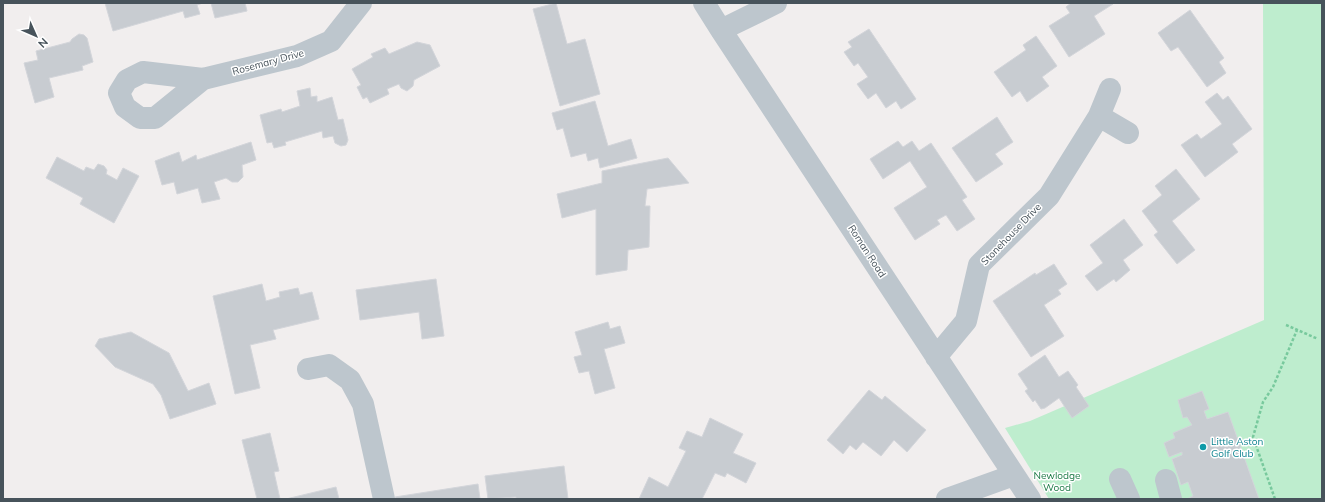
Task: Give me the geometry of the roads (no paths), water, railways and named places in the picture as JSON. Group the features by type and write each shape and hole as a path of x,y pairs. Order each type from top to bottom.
{"street":[{"name":"Rosemary Drive","path":"203,79 297,56 331,41 361,3"},
{"name":"Roman Road","path":"704,3 1030,499"},
{"path":"721,30 776,3"},
{"name":"Stonehouse Drive","path":"936,357 966,320 979,265 1049,196 1099,116 1110,89"},
{"path":"1099,116 1128,133"},
{"path":"308,369 329,365 350,380 363,404 384,499"},
{"path":"947,499 1014,475"},
{"path":"1120,479 1129,499"}],"place":[{"name":"Little Aston Golf Club","path":"1203,447"}],"park label":[{"name":"Newlodge Wood","path":"1057,480"}]}
